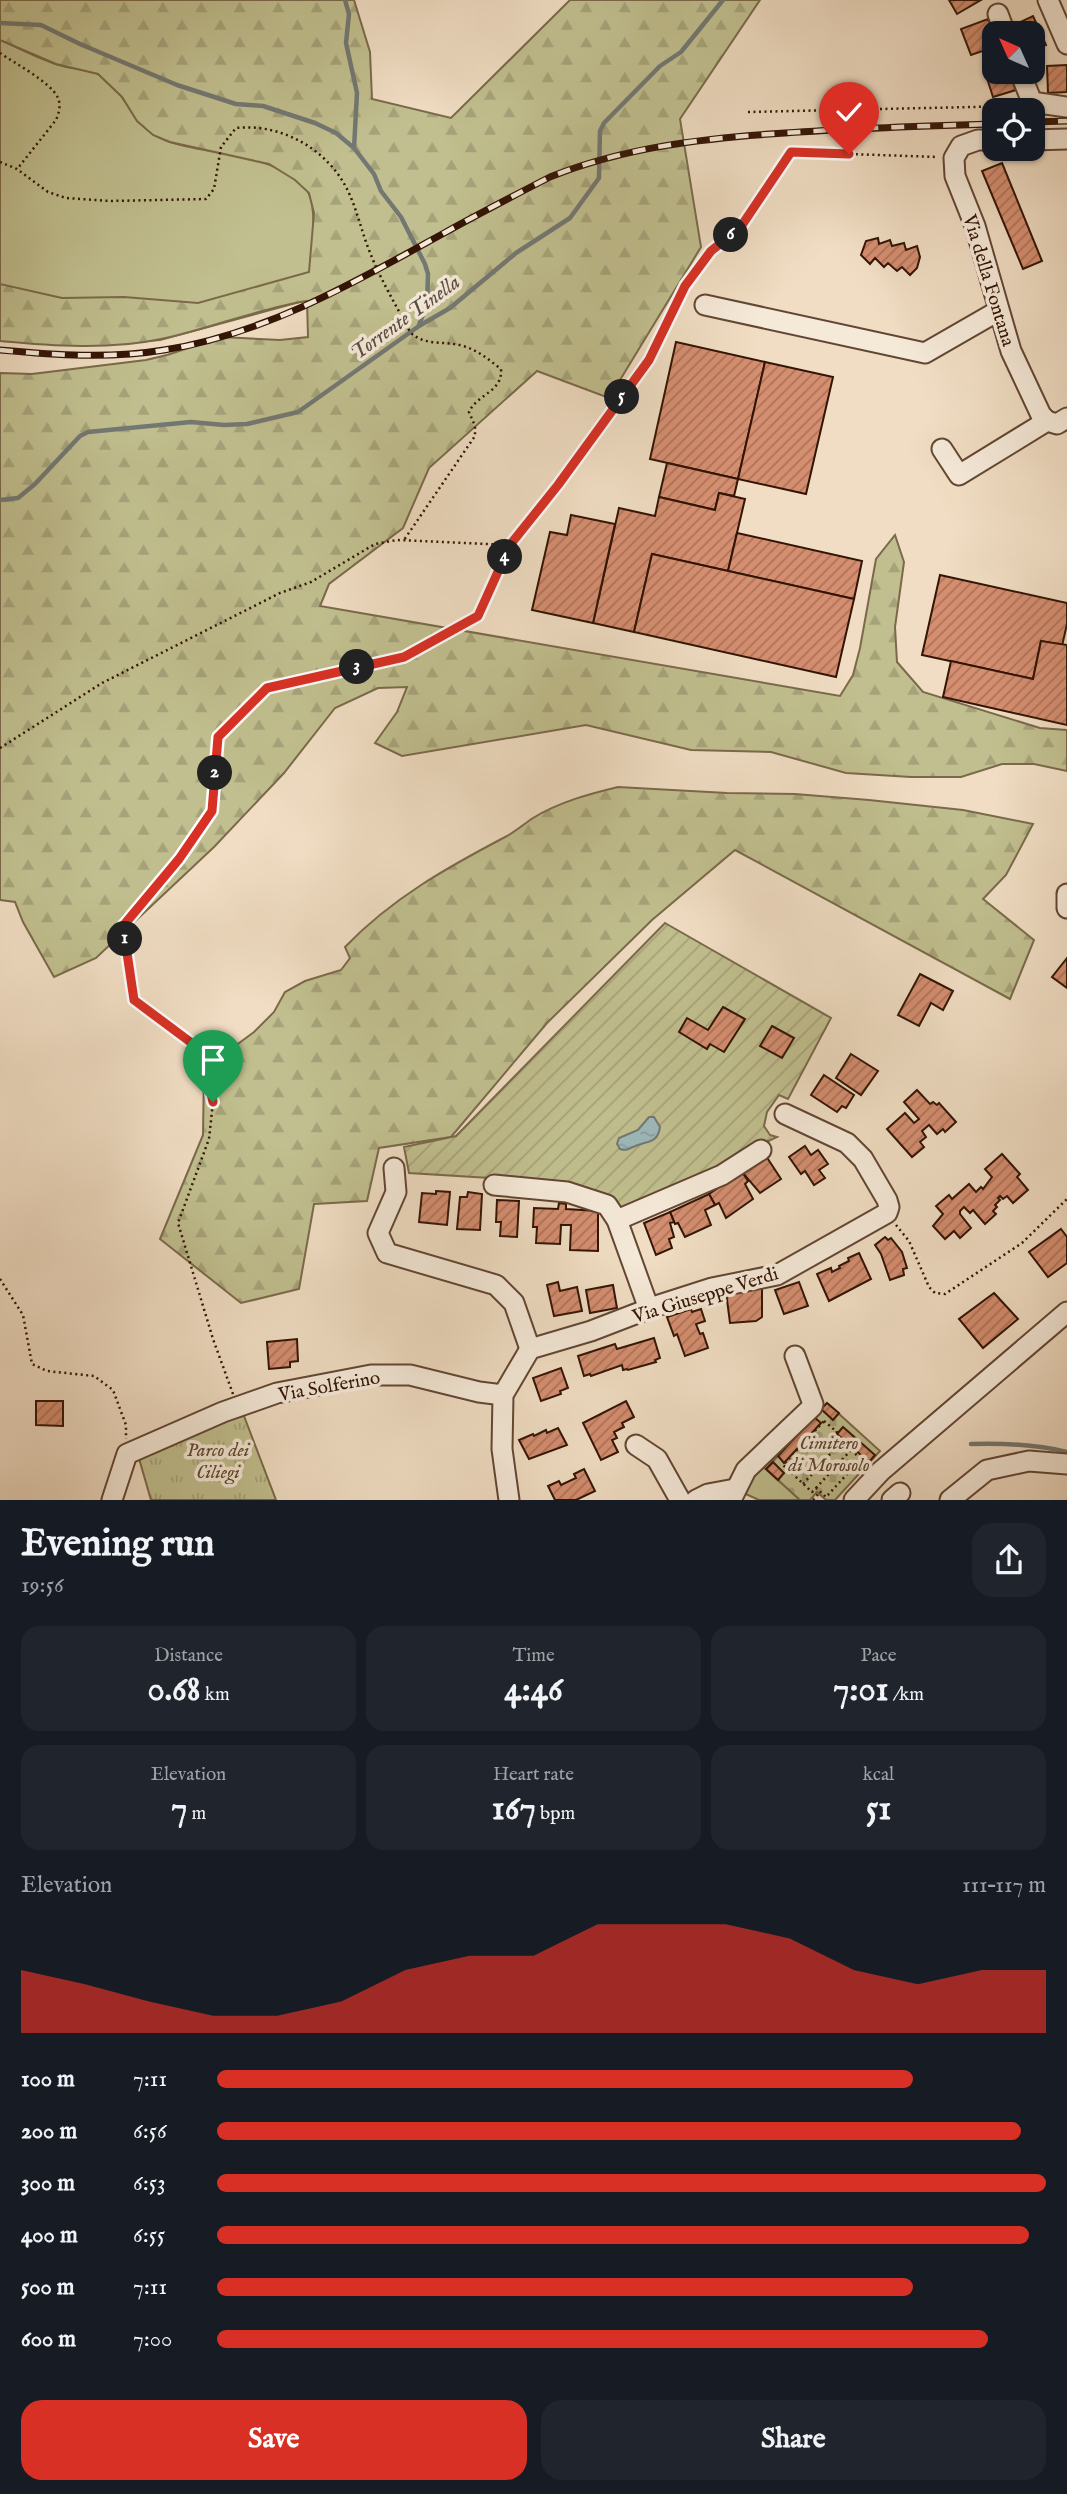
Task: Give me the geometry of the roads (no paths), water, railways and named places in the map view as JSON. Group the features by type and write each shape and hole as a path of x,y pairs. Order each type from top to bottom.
{"street":[{"path":"1048,0 1067,44"},
{"path":"998,14 1001,21"},
{"path":"1025,84 1032,102 1067,107"},
{"path":"1045,140 1067,139"},
{"name":"Via della Fontana","path":"982,140 961,146 954,158 955,176 975,226 1011,351 1041,415 1047,421"},
{"path":"705,305 925,353 999,311"},
{"path":"942,449 959,475 1047,421 1057,424 1067,418"},
{"path":"1067,894 1067,908"},
{"name":"Via Giuseppe Verdi","path":"530,1349 591,1331 712,1288 777,1275 887,1213 887,1200 856,1150 847,1143 785,1114"},
{"path":"617,1220 722,1175 761,1150"},
{"path":"394,1168 396,1192 378,1233 387,1253 496,1284 514,1303 530,1349 503,1395 502,1449 509,1500"},
{"path":"494,1185 576,1194 603,1202 611,1208 649,1309"},
{"path":"854,1500 881,1471 1067,1311"},
{"path":"696,1500 708,1494 733,1495 746,1470 812,1407 795,1356"},
{"name":"Via Solferino","path":"112,1500 127,1454 238,1406 293,1389 371,1375 394,1374 503,1395"},
{"path":"636,1445 657,1459 681,1500"},
{"path":"950,1500 987,1470 1029,1461 1067,1464"}],"water":[{"path":"649,1117 654,1117 660,1127 656,1137 628,1149 620,1149 617,1144 619,1138 638,1130"}],"waterway":[{"path":"345,0 349,14 346,43 357,93 354,148"},
{"name":"Torrente Tinella","path":"0,500 18,498 35,484 80,436 88,432 191,422 247,424 298,412 419,326 450,308 516,253 570,218 599,178 600,131 604,123 660,66 681,52 723,0"},
{"path":"0,23 41,25 177,85 236,104 263,106 336,133 354,148 374,174 381,191 401,217 425,264 428,274 427,304 419,325"},
{"path":"971,1444 1019,1445 1067,1452"}],"railway":[{"path":"1045,122 1067,121"},
{"path":"0,350 62,355 143,353 239,332 275,319 345,287 550,177 636,151 755,135 982,124"}],"park label":[{"name":"Cimitero di Morosolo","path":"829,1453"},
{"name":"Parco dei Ciliegi","path":"218,1460"}]}
